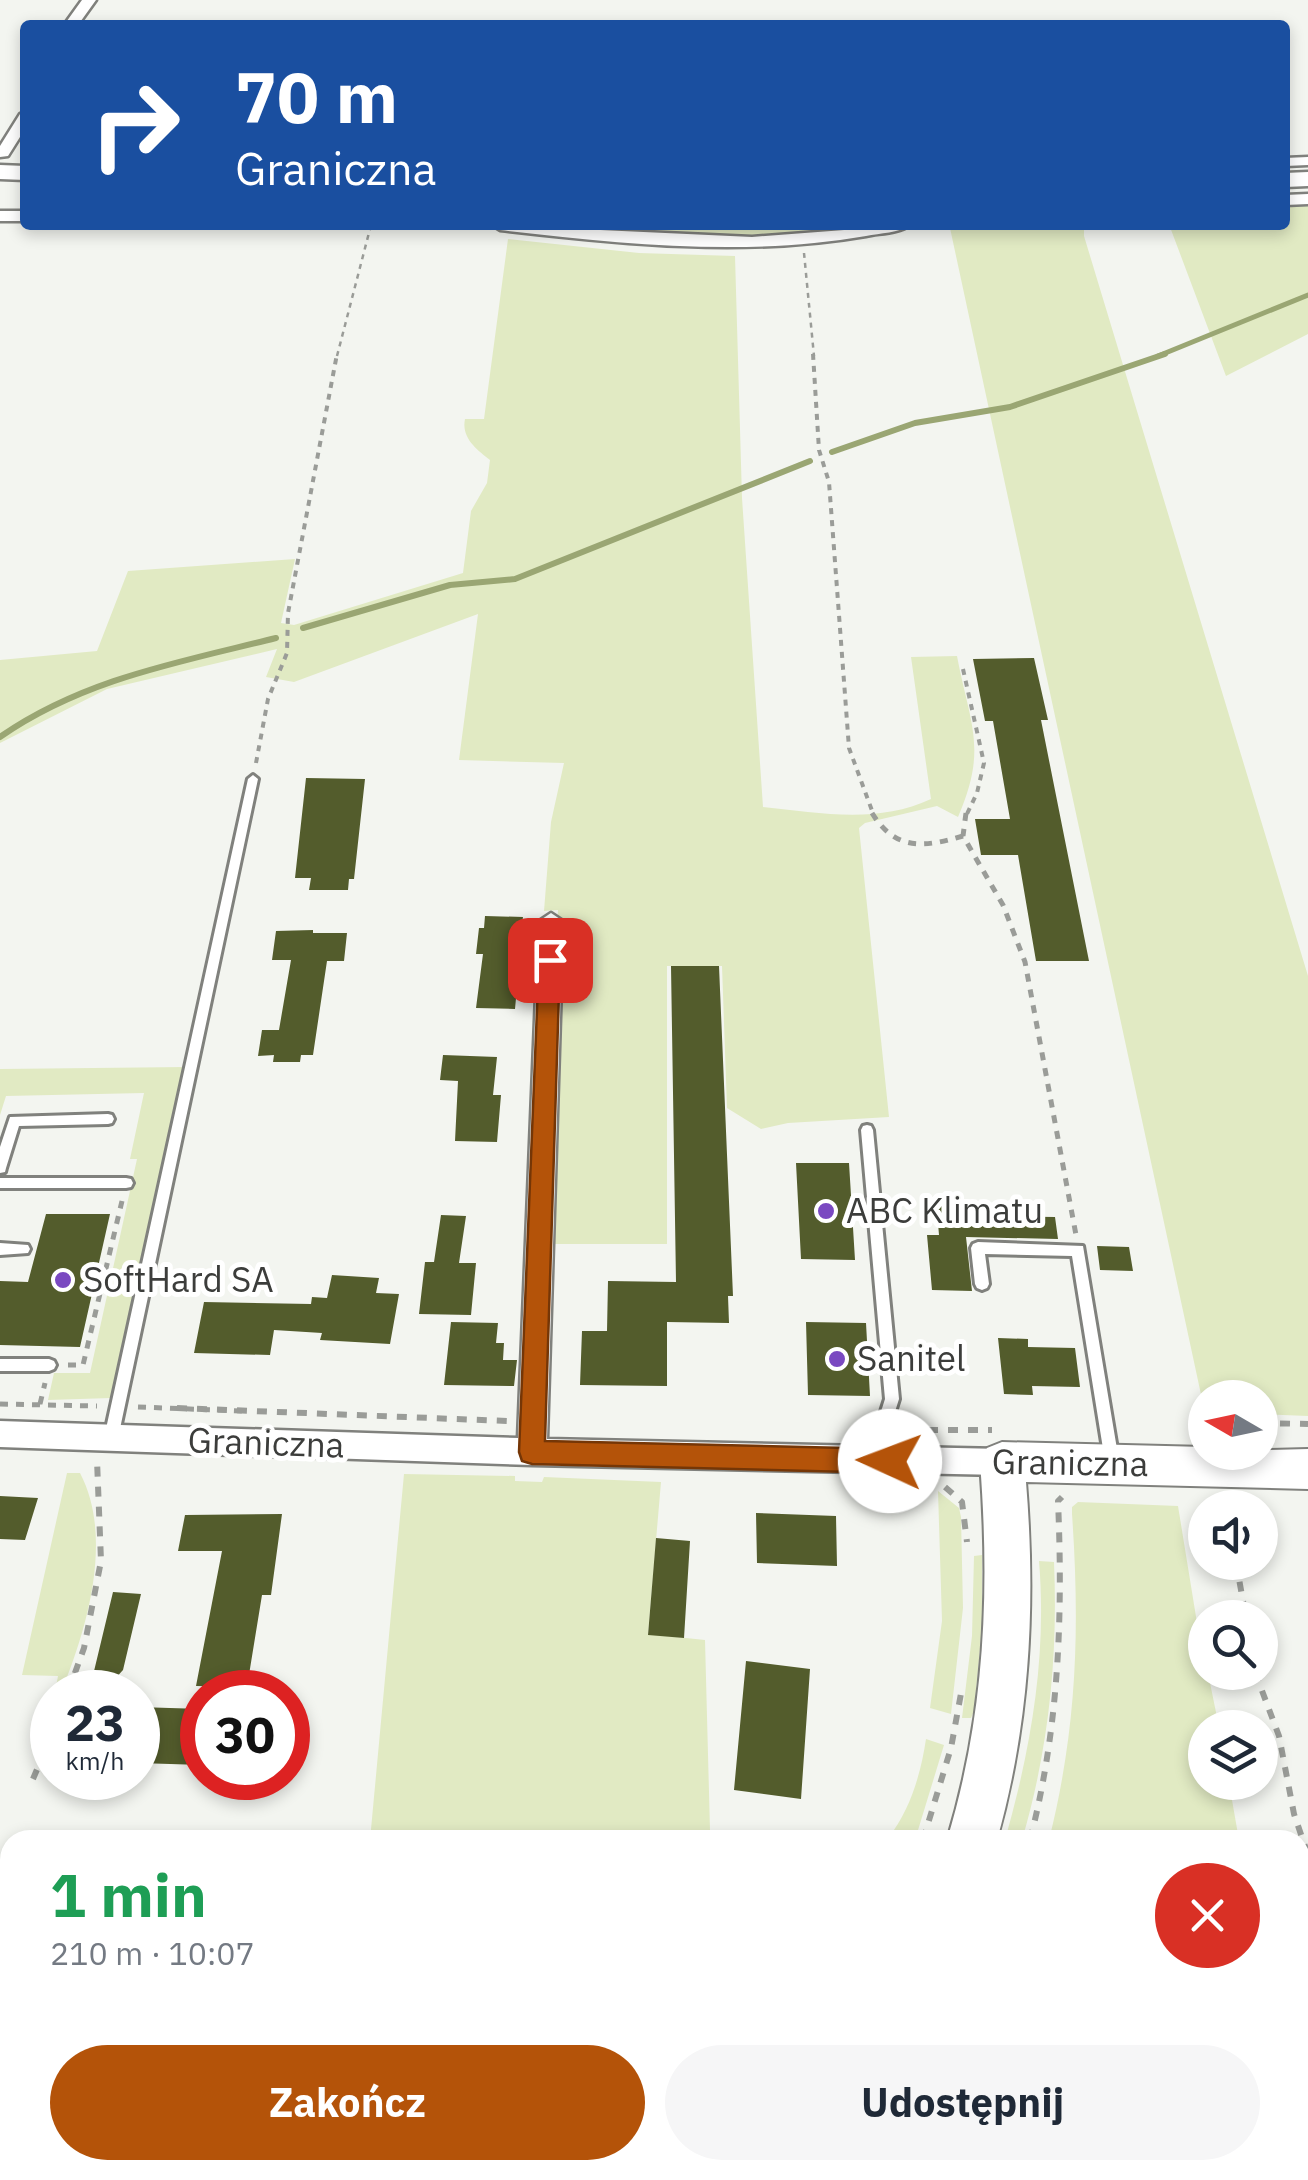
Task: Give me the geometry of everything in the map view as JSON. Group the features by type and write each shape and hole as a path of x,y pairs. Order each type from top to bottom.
{"street":[{"path":"1,159 20,126"},
{"path":"550,230 630,238 804,240 845,238 880,230"},
{"path":"532,1452 551,921"},
{"name":"Graniczna","path":"0,1434 101,1452 532,1452 890,1461 1004,1446 1113,1464 1308,1469"},
{"path":"975,1830 992,1776 1008,1644 1004,1446"}],"lane":[{"path":"101,1452 120,1407 253,779"},
{"path":"0,1168 14,1120 108,1119"},
{"path":"867,1130 892,1398 886,1418 890,1461"},
{"path":"0,1183 126,1183"},
{"path":"982,1284 978,1248 1078,1250 1113,1464"},
{"path":"0,1249 23,1249"},
{"path":"0,1364 49,1365"}],"path":[{"path":"253,779 268,699 287,653 288,613 339,344 371,230"},
{"path":"804,240 820,416 819,450 828,482 849,748 857,783 868,807 892,838 911,846 963,836"},
{"path":"963,669 984,763 977,792 966,812 963,836 1003,906 1025,962 1078,1250"},
{"path":"49,1365 82,1365 126,1183"},
{"path":"0,1404 534,1422"},
{"path":"1278,1423 1308,1424"},
{"path":"887,1430 1004,1446"},
{"path":"76,1670 101,1561 101,1452"},
{"path":"934,1482 962,1502 968,1556"},
{"path":"1032,1830 1053,1738 1062,1658 1058,1501 1066,1493"},
{"path":"926,1830 954,1732 963,1675"},
{"path":"1262,1690 1280,1736 1299,1830"}],"green space":[{"path":"1308,202 1308,334 1226,376 1171,230 1290,230 1290,203"},
{"path":"585,230 858,230 753,240"},
{"path":"950,230 1084,230 1308,976 1308,1416 1278,1415 1278,1380 1198,1380"},
{"path":"508,239 639,253 735,256 742,498 763,807 870,814 931,799 911,657 957,656 974,736 972,772 958,817 937,806 865,823 859,828 889,1117 788,1123 761,1129 727,1108 722,966 667,966 667,1244 547,1244 558,910 544,911 551,822 564,763 459,760 478,614 294,682 266,677 277,649 107,689 0,743 0,660 97,651 128,571 295,559 281,623 294,625 463,573 471,511 487,483 490,460 475,448 464,426 465,419 484,419"},
{"path":"186,1067 111,1398 48,1400 54,1373 90,1373 137,1159 130,1159 144,1093 6,1096 0,1115 0,1069"},
{"path":"67,1473 80,1473 90,1498 96,1554 80,1641 69,1670 30,1670 30,1675 22,1675"},
{"path":"404,1474 515,1476 515,1481 542,1482 544,1477 661,1482 648,1634 705,1640 710,1830 371,1830"},
{"path":"938,1491 959,1508 961,1517 963,1608 951,1714 930,1708 942,1621"},
{"path":"1078,1502 1178,1506 1193,1600 1188,1600 1188,1690 1211,1690 1216,1710 1188,1710 1188,1800 1232,1800 1237,1830 1051,1830 1071,1718 1076,1598 1072,1507"},
{"path":"982,1555 982,1628 974,1711 971,1718 962,1718 972,1636 974,1556"},
{"path":"1039,1561 1054,1562 1054,1633 1045,1737 1025,1830 1007,1830 1035,1702 1041,1597"},
{"path":"926,1739 944,1745 918,1830 893,1830 913,1791"}],"building":[{"path":"1034,658 1048,720 1041,720 1089,961 1036,961 1018,855 981,855 975,819 1010,819 993,721 985,721 973,659"},
{"path":"306,778 365,779 354,879 349,879 348,890 309,890 311,878 295,878"},
{"path":"485,916 523,917 521,930 527,930 524,955 520,955 515,1009 476,1008 483,954 476,954 479,928 484,928"},
{"path":"276,931 347,933 344,961 327,961 313,1055 301,1055 300,1062 273,1062 274,1055 258,1056 262,1030 279,1030 291,960 272,960"},
{"path":"671,966 719,966 733,1296 728,1296 729,1323 667,1322 667,1386 580,1385 582,1331 607,1331 608,1281 676,1282"},
{"path":"443,1055 497,1057 493,1095 501,1095 497,1142 455,1141 458,1081 440,1080"},
{"name":"ABC Klimatu","path":"796,1163 849,1163 855,1260 801,1259"},
{"path":"936,1200 990,1201 992,1216 1055,1217 1058,1239 966,1237 972,1291 932,1290 927,1235 939,1235"},
{"name":"SoftHard SA","path":"46,1214 110,1214 80,1347 0,1345 0,1281 28,1282"},
{"path":"441,1215 466,1216 459,1263 476,1263 471,1315 419,1314 425,1262 434,1262"},
{"path":"1097,1246 1129,1247 1133,1271 1100,1270"},
{"path":"332,1275 379,1278 376,1293 399,1294 390,1344 320,1340 322,1333 274,1330 270,1355 194,1353 204,1302 311,1304 312,1297 327,1298"},
{"path":"451,1322 498,1323 496,1343 504,1343 503,1360 517,1360 514,1386 444,1385"},
{"name":"Sanitel","path":"806,1322 866,1323 870,1396 808,1395"},
{"path":"998,1338 1028,1339 1028,1347 1075,1348 1080,1387 1032,1386 1033,1395 1004,1394"},
{"path":"0,1496 38,1498 25,1540 0,1539"},
{"path":"756,1513 836,1516 837,1566 757,1563"},
{"path":"282,1514 271,1595 262,1595 250,1670 199,1670 222,1551 178,1551 185,1515"},
{"path":"656,1538 690,1541 684,1638 648,1635"},
{"path":"113,1592 141,1594 123,1670 94,1670"},
{"path":"746,1661 810,1669 801,1799 734,1790"},
{"path":"160,1708 180,1708 180,1764 160,1764"}],"waterway":[{"path":"1158,356 1308,295"},
{"path":"832,452 915,423 1010,407 1165,354"},
{"path":"303,628 450,585 515,579 810,461"},
{"path":"0,737 65,700 98,687 276,638"}],"place":[{"name":"ABC Klimatu","path":"826,1211"},
{"name":"SoftHard SA","path":"63,1280"},
{"name":"Sanitel","path":"837,1359"}],"route":[{"path":"550,960 532,1452 890,1461"}]}
